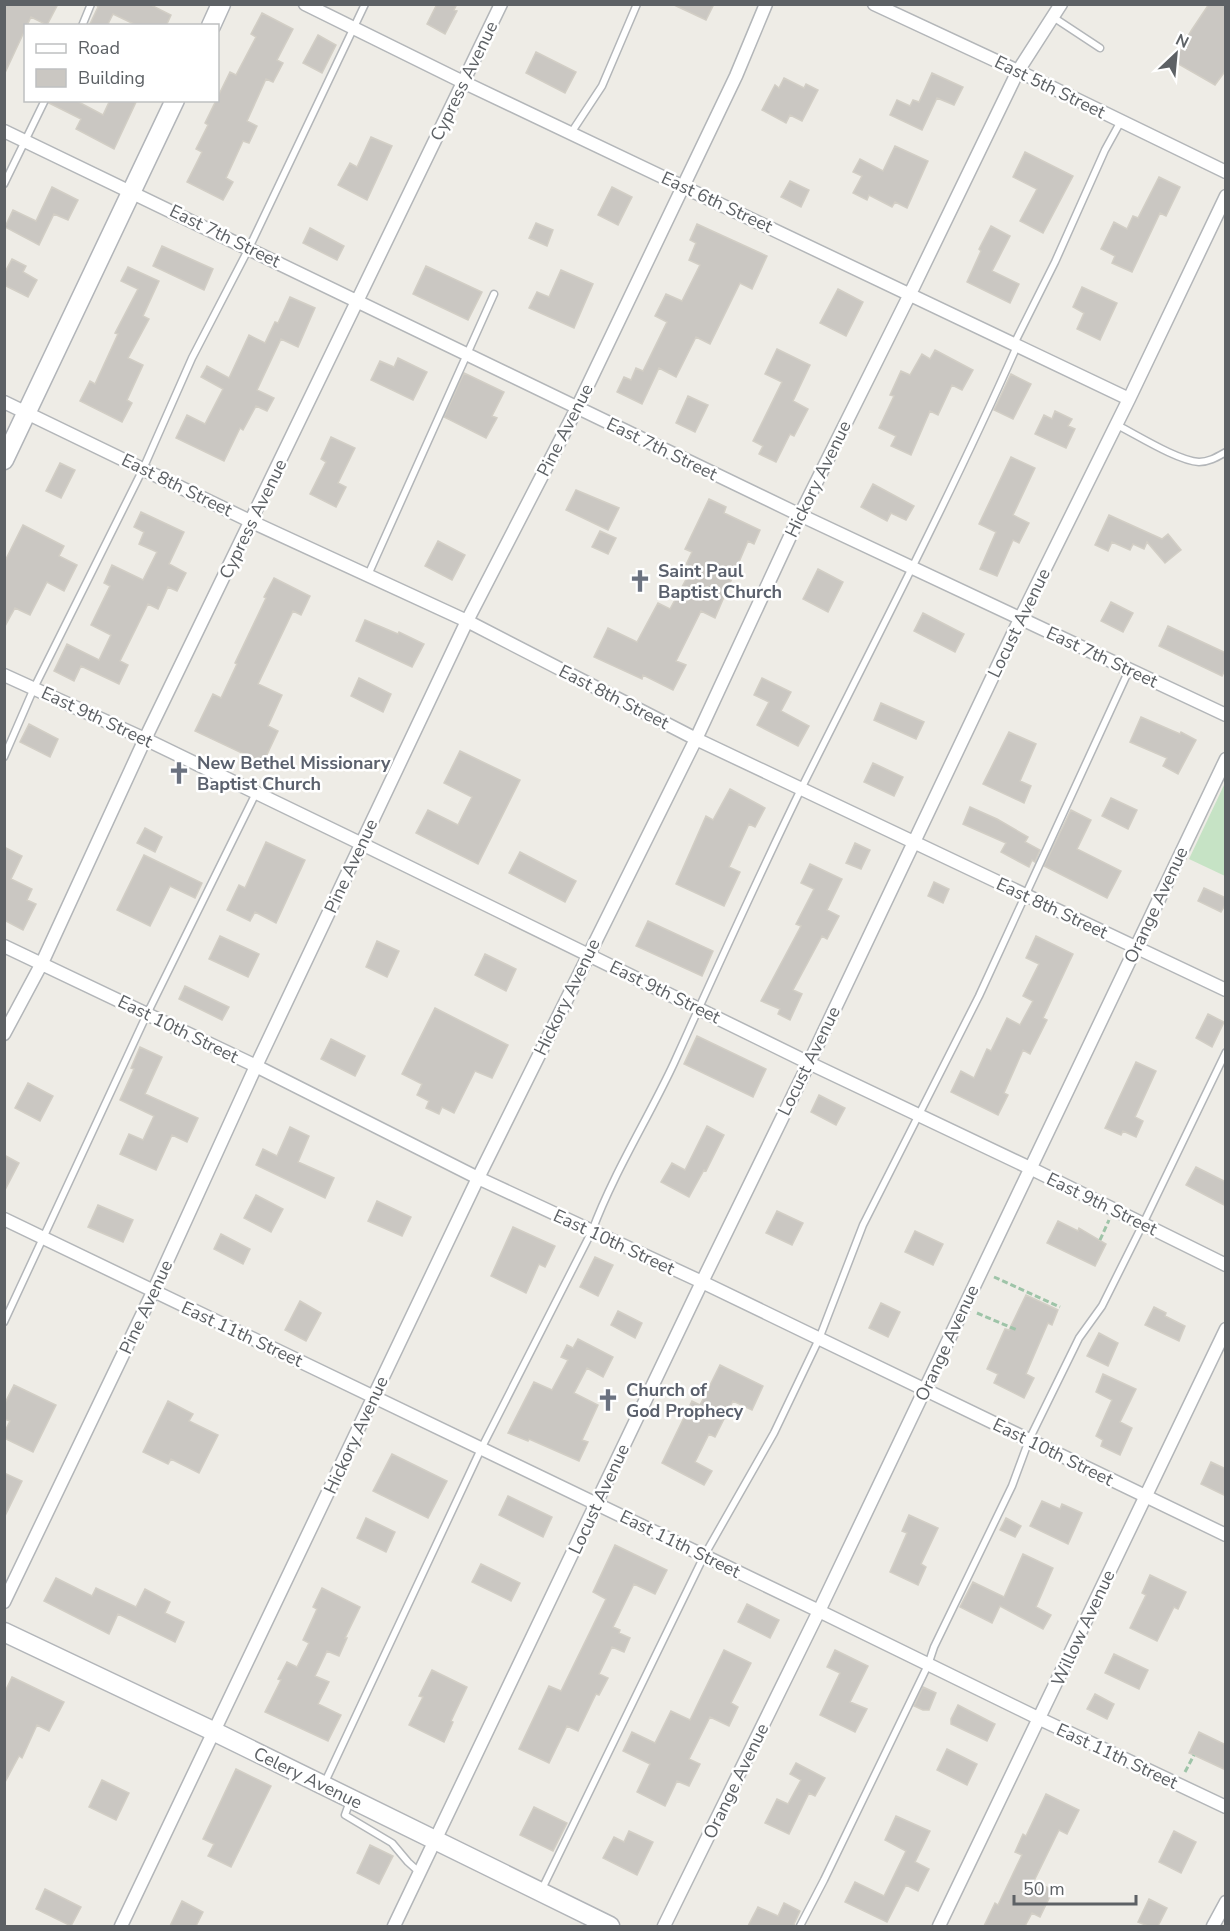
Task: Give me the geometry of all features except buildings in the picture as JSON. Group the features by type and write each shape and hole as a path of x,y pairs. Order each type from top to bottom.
{"main road":[{"path":"212,24 220,4"},
{"path":"4,460 174,102"},
{"name":"Celery Avenue","path":"4,1632 215,1732 610,1926"}],"street":[{"name":"East 6th Street","path":"305,4 463,82 1129,399"},
{"name":"Cypress Avenue","path":"4,1034 42,963 145,739 501,4"},
{"name":"Pine Avenue","path":"4,1602 153,1292 256,1066 467,621 577,408 736,76 766,4"},
{"name":"East 5th Street","path":"874,4 1018,70 1226,172"},
{"name":"Hickory Avenue","path":"121,1926 478,1178 696,739 800,515 1018,70 1061,4"},
{"name":"East 7th Street","path":"4,131 800,515 1226,715"},
{"name":"Locust Avenue","path":"394,1926 1020,619 1226,196"},
{"name":"East 8th Street","path":"4,402 252,522 467,621 696,739 1226,990"},
{"name":"East 9th Street","path":"4,675 145,739 1226,1265"},
{"name":"Orange Avenue","path":"664,1926 819,1611 1226,759"},
{"name":"East 10th Street","path":"4,946 256,1066 478,1178 702,1282 1226,1535"},
{"name":"East 11th Street","path":"4,1219 1226,1807"},
{"name":"Willow Avenue","path":"939,1926 1226,1329"},
{"path":"1214,1926 1224,1907"}],"lane":[{"path":"83,24 92,4"},
{"path":"4,757 34,688 143,469 192,358 249,248 365,4"},
{"path":"571,133 602,86 637,4"},
{"path":"1053,16 1100,48"},
{"path":"4,184 44,102"},
{"path":"323,1786 481,1449 592,1231 601,1206 673,1064 697,1008 802,789 931,532 1056,262 1105,150 1122,121"},
{"path":"368,575 494,294"},
{"path":"1116,424 1183,459 1199,462 1210,460 1226,452"},
{"path":"540,1892 704,1556 774,1432 819,1339 863,1225 980,996 1129,670"},
{"path":"4,1322 147,1014 256,793"},
{"path":"800,1926 928,1665 934,1647 1008,1494 1029,1440 1079,1338 1102,1306 1226,1052"},
{"path":"351,1799 345,1815 392,1843 420,1872"}],"path":[{"path":"1100,1240 1114,1210"},
{"path":"981,1271 1060,1307"},
{"path":"964,1307 1017,1330"},
{"path":"1179,1785 1194,1755"}],"green space":[{"path":"1225,783 1226,876 1189,859"}],"place":[{"name":"Saint Paul Baptist Church","path":"640,581"},
{"name":"New Bethel Missionary Baptist Church","path":"179,773"},
{"name":"Church of God Prophecy","path":"608,1400"}]}
